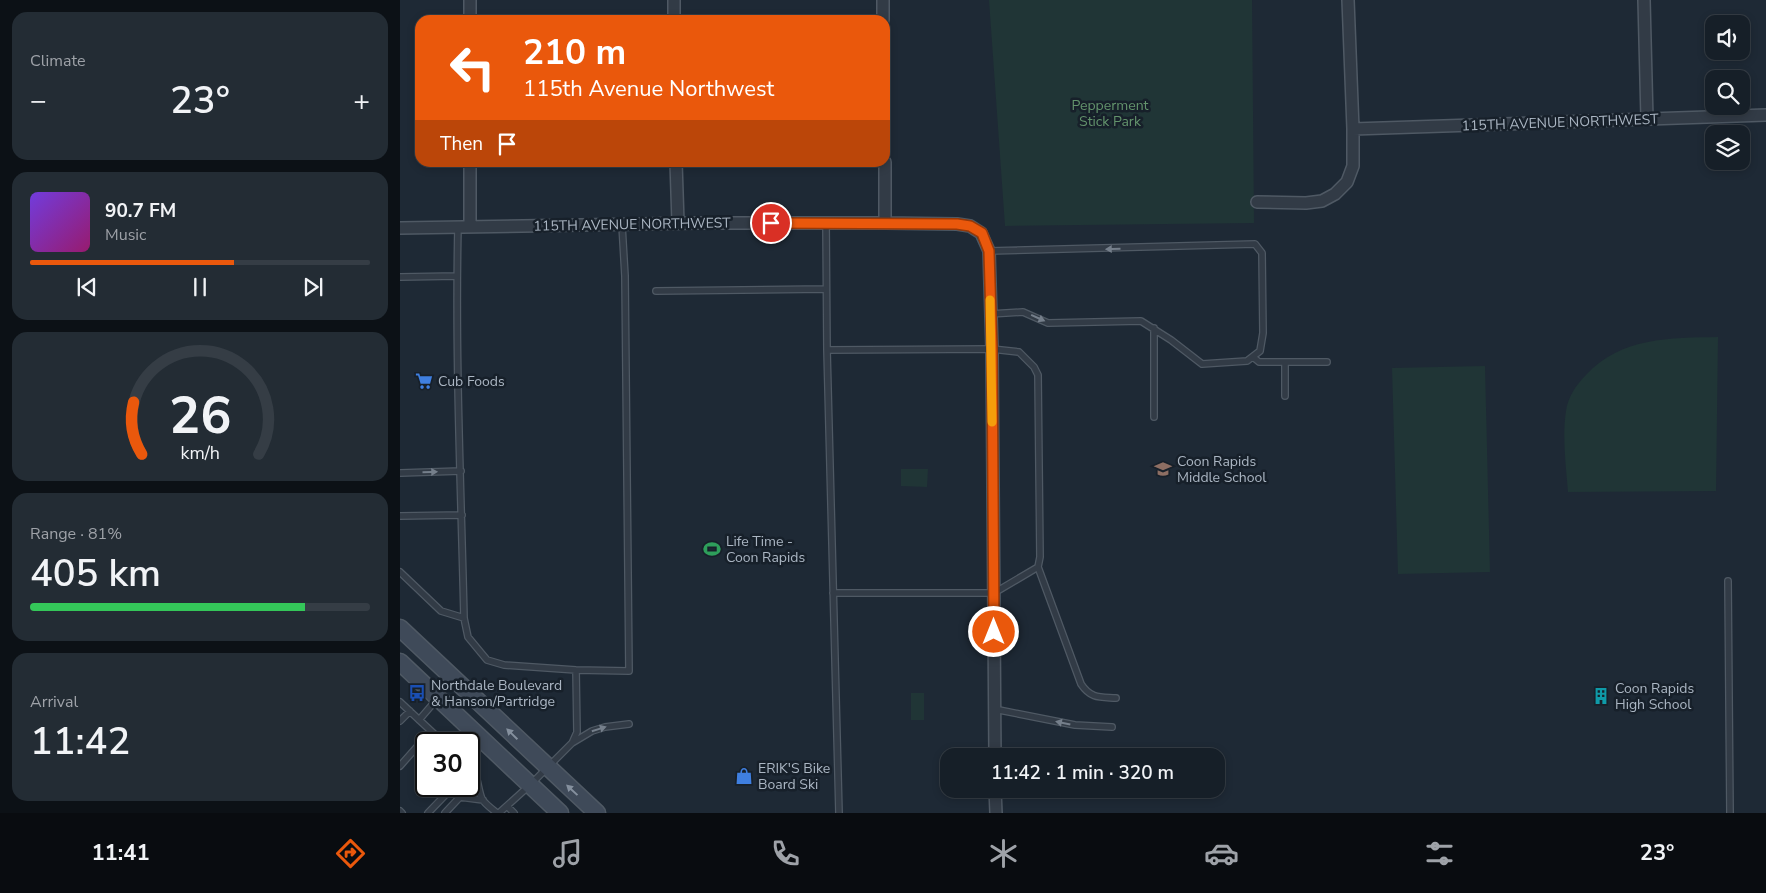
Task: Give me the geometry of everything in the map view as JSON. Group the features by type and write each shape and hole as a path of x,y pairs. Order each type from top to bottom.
{"street":[{"path":"470,0 470,15"},
{"path":"674,0 674,15"},
{"path":"883,0 883,15"},
{"path":"1257,202 1306,203 1322,201 1335,194 1346,182 1353,166 1354,128 1348,0"},
{"path":"1644,0 1647,119"},
{"name":"115TH AVENUE NORTHWEST","path":"1354,128 1766,115"},
{"path":"470,167 470,227"},
{"path":"676,167 678,223"},
{"path":"885,167 885,223"},
{"name":"115TH AVENUE NORTHWEST","path":"400,228 678,223 826,222 957,224 970,226 982,233 989,251"},
{"path":"989,251 992,349 995,748"},
{"path":"400,628 597,813"},
{"path":"400,662 560,813"},
{"path":"995,798 996,813"}],"lane":[{"path":"826,222 827,350 838,813"},
{"path":"458,227 457,276 464,618 468,638 487,660 504,665 576,670 629,671 625,276 622,225"},
{"path":"989,251 1162,248 1255,244 1262,253 1263,333 1260,351 1247,361 1202,364 1154,328 1141,321 1048,323 1023,312 990,314"},
{"path":"400,277 457,276"},
{"path":"656,291 826,289"},
{"path":"1154,328 1154,417"},
{"path":"827,350 992,349 1019,352 1034,367 1038,375 1040,557 1038,567 1081,684 1087,692 1095,696 1116,698"},
{"path":"1253,356 1259,362 1327,362"},
{"path":"1285,362 1285,396"},
{"path":"400,473 461,471"},
{"path":"400,516 462,515"},
{"path":"834,593 994,593 1038,567"},
{"path":"400,572 441,611 464,618"},
{"path":"1728,581 1730,813"},
{"path":"572,743 577,732 576,670"},
{"path":"419,720 438,698"},
{"path":"400,702 431,731 400,766"},
{"path":"994,709 1075,725 1112,727"},
{"path":"400,720 410,710"},
{"path":"445,813 460,797 483,800 498,813 530,785 572,743 592,731 628,724"},
{"path":"480,788 483,800"},
{"path":"428,813 443,797"},
{"path":"507,806 514,813"}],"green space":[{"name":"Pepperment Stick Park","path":"989,0 1252,0 1254,223 1005,226"},
{"path":"1718,337 1716,491 1568,492 1564,441 1566,411 1573,392 1586,375 1600,362 1615,353 1647,342 1664,339"},
{"path":"1485,366 1490,572 1398,574 1392,368"},
{"path":"901,469 928,469 927,487 901,486"},
{"path":"911,693 924,693 924,720 911,720"}],"slow traffic":[{"path":"990,300 992,422"}],"place":[{"name":"Cub Foods","path":"424,381"},
{"name":"Coon Rapids Middle School","path":"1163,469"},
{"name":"Life Time - Coon Rapids","path":"712,549"},
{"name":"Northdale Boulevard & Hanson/Partridge","path":"417,693"},
{"name":"Coon Rapids High School","path":"1601,696"},
{"name":"ERIK'S Bike Board Ski","path":"744,776"}],"route":[{"path":"771,223 957,224 970,226 982,233 989,251 992,349 994,632"}]}
